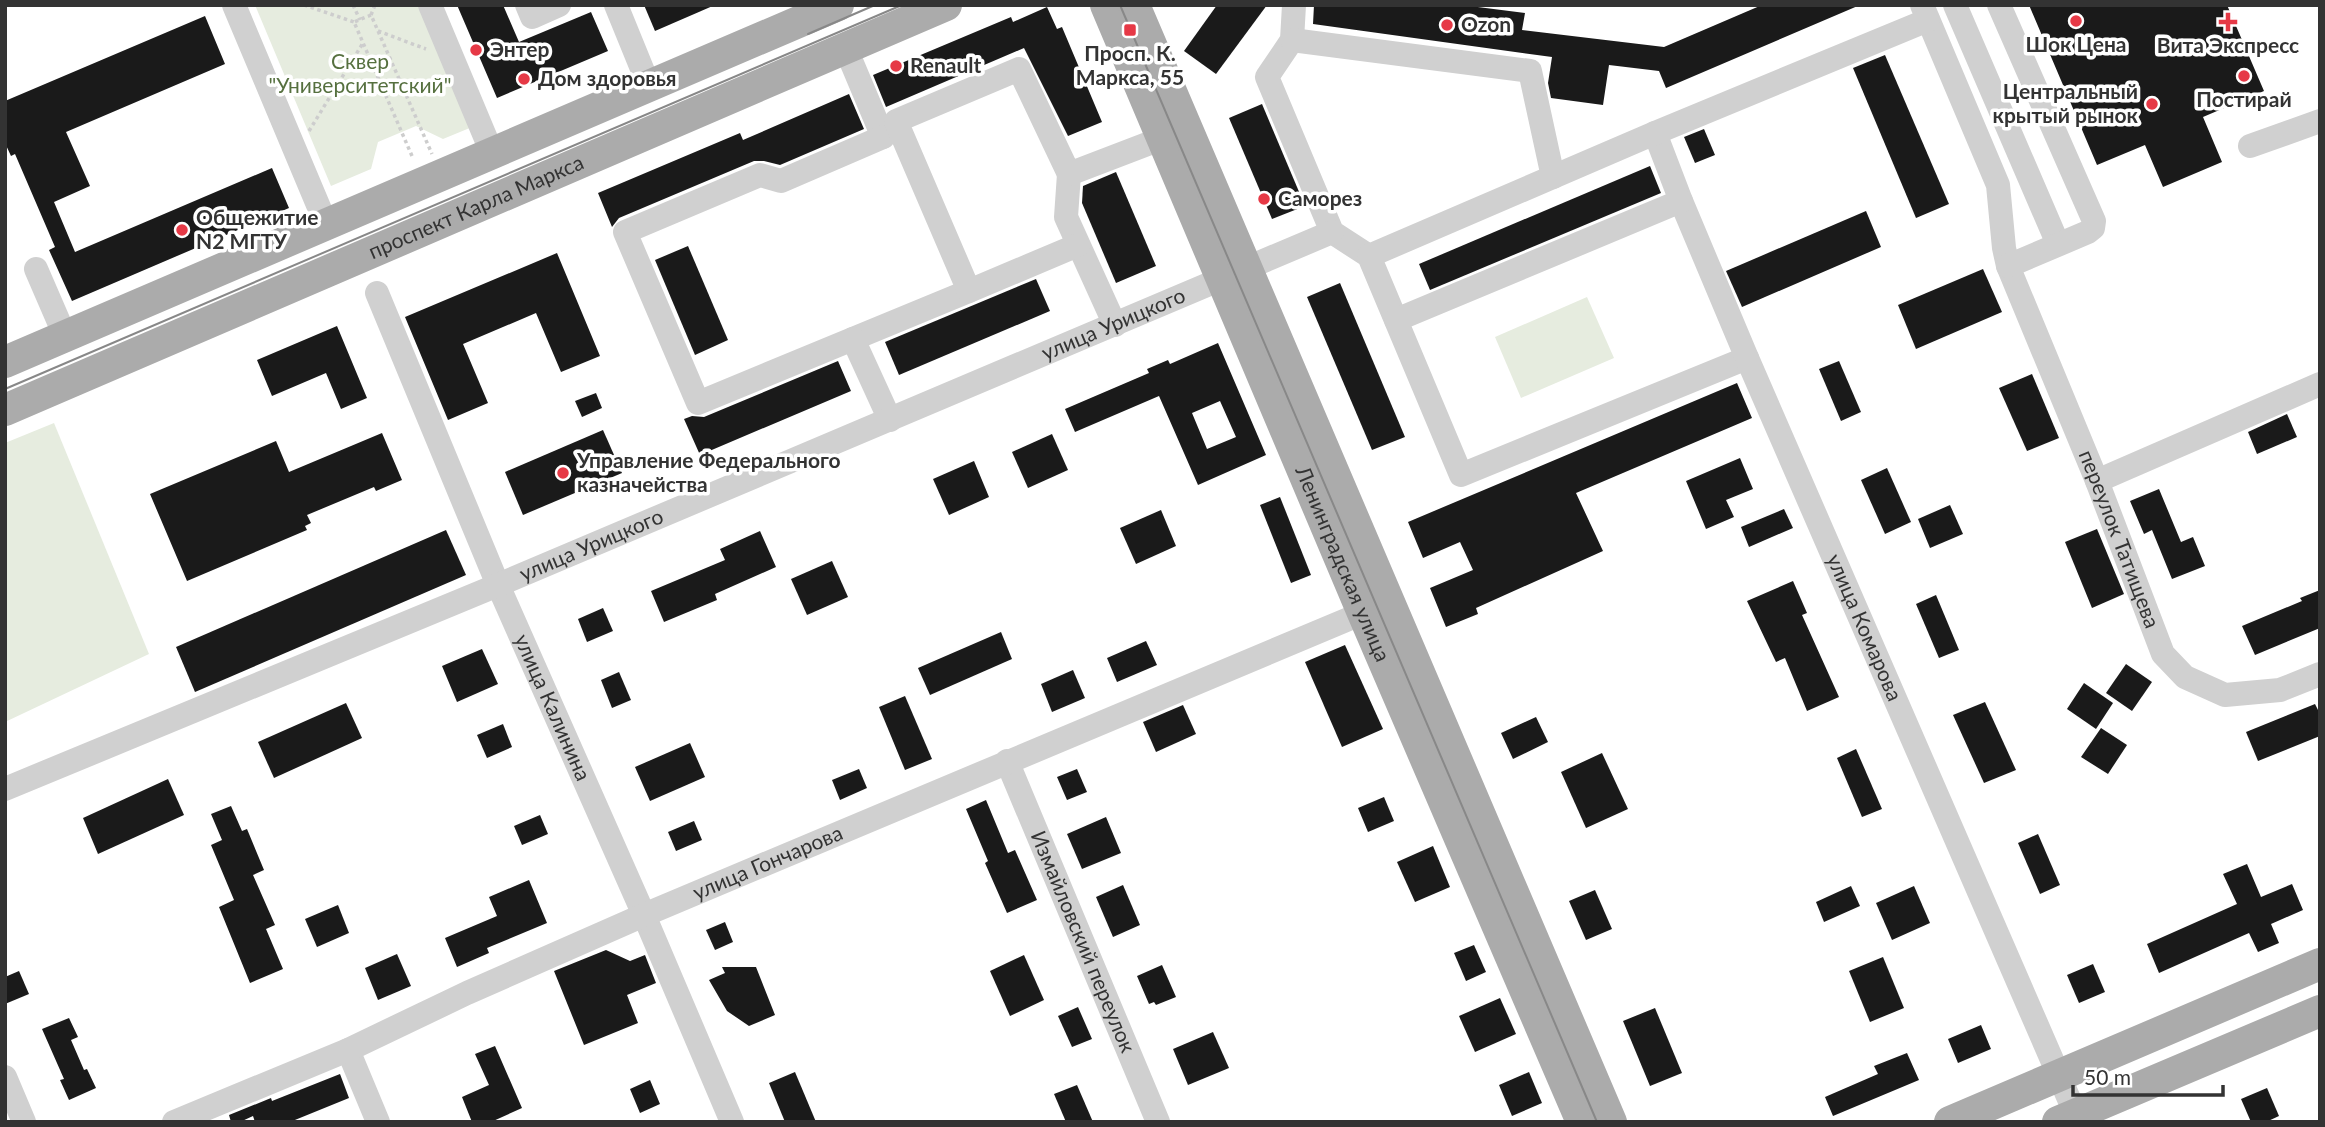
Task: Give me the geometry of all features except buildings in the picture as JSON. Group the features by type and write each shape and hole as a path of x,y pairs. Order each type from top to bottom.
{"main road":[{"name":"проспект Карла Маркса","path":"5,362 838,5"},
{"name":"проспект Карла Маркса","path":"5,410 946,5"},
{"name":"Ленинградская улица","path":"1106,5 1163,138 1235,275 1611,1122"},
{"name":"Ленинградская улица","path":"1134,5 1363,613 1583,1122"},
{"path":"326,224 344,264"},
{"path":"1950,1122 2320,964"},
{"path":"2071,1119 2320,1011"}],"street":[{"path":"234,5 326,224"},
{"path":"430,5 492,153"},
{"path":"527,5 532,17 559,5"},
{"path":"616,5 649,86"},
{"path":"1294,5 1292,40 1267,78 1332,232 1369,256 1461,475 1747,358"},
{"path":"1955,5 2058,244"},
{"path":"1999,5 2094,221 2093,228 2088,233 2008,266"},
{"path":"1369,256 1925,13"},
{"name":"переулок Татищева","path":"1925,13 1998,185 2008,266 2097,481 2163,654 2185,677 2225,695 2280,690 2320,674"},
{"path":"1292,40 1530,71 1553,177"},
{"path":"846,49 890,129 969,291"},
{"path":"1078,244 698,402 625,232 760,175 781,181 1019,69 1069,174 1066,216 1115,325"},
{"path":"2250,146 2320,121"},
{"name":"улица Комарова","path":"1655,133 1747,358 2060,1075 2071,1119"},
{"path":"1069,174 1163,138"},
{"path":"1396,320 1681,201"},
{"name":"улица Урицкого","path":"5,789 498,585 1332,232"},
{"path":"36,269 65,336"},
{"name":"улица Калинина","path":"377,292 498,585 732,1122"},
{"path":"853,339 890,420"},
{"path":"2097,481 2320,384"},
{"name":"улица Гончарова","path":"174,1122 348,1049 644,915 1363,613"},
{"name":"Измайловский переулок","path":"1007,761 1158,1122"},
{"path":"348,1049 378,1122"},
{"path":"5,1077 24,1122"}],"path":[{"path":"304,5 354,22 371,15 375,5"},
{"path":"354,5 360,20"},
{"path":"371,15 429,148"},
{"path":"354,22 412,156"},
{"path":"379,31 452,58"},
{"path":"296,152 363,43"},
{"path":"373,68 391,60"}],"green space":[{"name":"Сквер \"Университетский\"","path":"255,5 426,5 477,125 443,139 416,126 378,142 371,169 331,186"},
{"path":"1587,297 1614,358 1521,398 1495,337"},
{"path":"54,423 149,654 5,722 5,443"}],"tram line":[{"path":"808,34 875,5"},
{"path":"5,389 902,5"},
{"path":"1120,5 1597,1122"}],"place":[{"name":"Шок Цена","path":"2076,21"},
{"name":"Вита Экспресс","path":"2228,22"},
{"name":"Ozon","path":"1447,25"},
{"name":"Просп. К. Маркса, 55","path":"1130,30"},
{"name":"Энтер","path":"476,50"},
{"name":"Renault","path":"896,66"},
{"name":"Постирай","path":"2244,76"},
{"name":"Дом здоровья","path":"524,79"},
{"name":"Центральный крытый рынок","path":"2152,104"},
{"name":"Саморез","path":"1264,199"},
{"name":"Общежитие N2 МГТУ","path":"182,230"},
{"name":"Управление Федерального казначейства","path":"563,473"}]}
